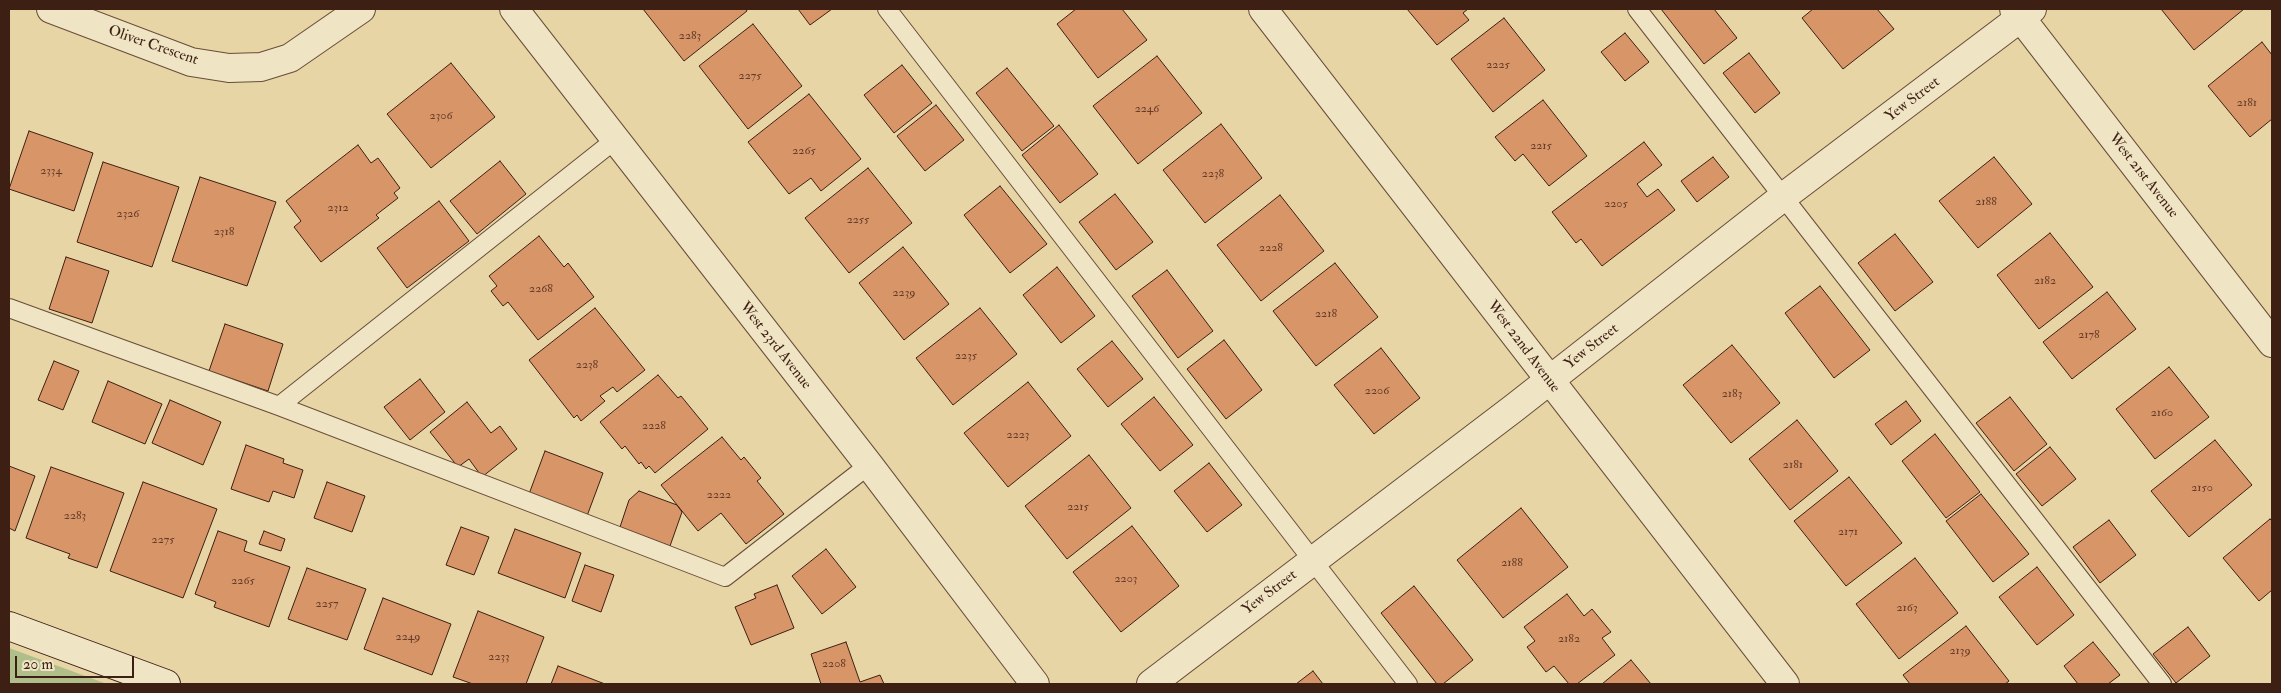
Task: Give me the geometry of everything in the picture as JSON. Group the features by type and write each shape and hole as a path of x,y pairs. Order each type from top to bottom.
{"street":[{"name":"Oliver Crescent","path":"51,9 190,62 229,68 261,67 290,58 361,9"},
{"name":"West 23rd Avenue","path":"514,9 869,465 1035,684"},
{"name":"West 22nd Avenue","path":"1263,9 1785,684"},
{"name":"Yew Street","path":"1151,684 1549,381 1783,196 2022,12"},
{"name":"West 21st Avenue","path":"2022,12 2272,343"},
{"path":"9,626 166,684"}],"lane":[{"path":"887,9 1408,684"},
{"path":"1638,9 2162,684"},
{"path":"278,406 615,140"},
{"path":"9,308 278,406 725,577 869,465"}],"green space":[{"path":"9,648 107,684 9,684"}],"building":[{"path":"643,9 746,9 747,11 684,61"},
{"path":"798,9 832,9 810,25"},
{"path":"1076,9 1122,9 1147,40 1098,78 1057,24"},
{"path":"1407,9 1468,9 1463,13 1469,20 1437,45"},
{"path":"1661,9 1714,9 1737,38 1704,64"},
{"path":"1813,9 1877,9 1894,29 1843,69 1802,18"},
{"path":"2161,9 2244,9 2194,50"},
{"path":"1504,18 1545,70 1493,112 1451,59"},
{"path":"753,24 802,86 748,129 699,66"},
{"path":"1625,33 1649,62 1625,81 1601,52"},
{"path":"2262,42 2272,55 2272,119 2250,137 2208,86"},
{"path":"1749,53 1780,93 1755,113 1723,73"},
{"path":"1157,56 1202,113 1138,164 1093,106"},
{"path":"451,63 495,117 431,168 387,114"},
{"path":"902,65 932,103 894,133 864,95"},
{"path":"1007,68 1054,126 1022,151 976,93"},
{"path":"809,94 861,159 821,191 811,178 789,194 748,142"},
{"path":"1543,100 1587,156 1549,186 1523,154 1515,161 1495,137"},
{"path":"936,105 964,140 925,171 897,136"},
{"path":"1221,124 1262,178 1205,223 1163,170"},
{"path":"1059,125 1098,174 1060,203 1022,155"},
{"path":"29,131 93,153 74,211 9,189"},
{"path":"1644,142 1662,165 1637,184 1647,197 1658,189 1675,210 1602,266 1581,239 1576,243 1552,212"},
{"path":"358,145 371,163 378,158 400,188 394,193 398,198 376,215 379,218 321,262 294,227 301,221 286,201"},
{"path":"1713,157 1729,177 1697,202 1681,181"},
{"path":"1994,157 2032,204 1978,248 1939,201"},
{"path":"500,161 526,194 477,234 450,201"},
{"path":"103,162 179,187 152,267 77,242"},
{"path":"868,168 912,223 849,273 805,218"},
{"path":"200,177 276,202 247,286 172,261"},
{"path":"1000,186 1047,244 1010,273 964,215"},
{"path":"1115,194 1153,242 1116,270 1079,222"},
{"path":"1280,195 1324,251 1261,301 1217,245"},
{"path":"439,201 469,241 407,288 377,248"},
{"path":"2050,233 2093,287 2039,329 1997,275"},
{"path":"1895,234 1933,282 1895,311 1858,263"},
{"path":"539,236 564,267 568,263 594,297 538,340 508,302 503,306 491,291 497,286 489,276"},
{"path":"903,247 949,304 904,340 859,283"},
{"path":"66,257 109,271 92,323 49,309"},
{"path":"1335,263 1378,317 1316,366 1273,311"},
{"path":"1057,267 1095,316 1061,343 1023,295"},
{"path":"1167,270 1213,331 1178,358 1132,296"},
{"path":"1820,286 1870,350 1834,378 1785,313"},
{"path":"2107,292 2136,329 2072,379 2043,342"},
{"path":"595,308 645,370 617,392 613,387 600,396 605,401 581,421 577,415 574,418 529,360"},
{"path":"980,308 1017,354 953,405 916,358"},
{"path":"225,324 283,344 268,391 209,371"},
{"path":"1224,340 1262,390 1226,419 1187,369"},
{"path":"1112,341 1143,379 1108,407 1077,369"},
{"path":"1732,345 1780,403 1731,443 1683,385"},
{"path":"1381,348 1420,398 1374,434 1334,385"},
{"path":"54,361 79,371 63,410 38,400"},
{"path":"2169,367 2209,417 2155,459 2116,409"},
{"path":"658,375 678,398 681,396 708,429 655,473 649,466 646,469 641,462 639,464 625,446 622,449 600,422"},
{"path":"420,379 445,412 410,440 384,407"},
{"path":"108,381 162,404 145,444 92,422"},
{"path":"1028,382 1071,436 1008,487 964,433"},
{"path":"1154,397 1193,445 1160,471 1121,424"},
{"path":"2010,397 2047,444 2014,471 1976,423"},
{"path":"170,400 221,422 203,465 152,443"},
{"path":"1906,401 1921,421 1891,445 1875,424"},
{"path":"467,402 491,433 500,426 517,449 482,477 469,459 458,467 430,432"},
{"path":"1797,420 1838,471 1790,510 1749,459"},
{"path":"1935,434 1980,492 1946,518 1902,461"},
{"path":"722,437 741,460 744,457 761,478 757,481 784,514 746,544 721,513 698,531 661,485"},
{"path":"2215,440 2252,485 2189,537 2151,491"},
{"path":"246,445 284,459 283,463 303,470 294,498 273,491 269,502 231,489"},
{"path":"2050,447 2076,479 2042,506 2016,474"},
{"path":"545,451 603,473 587,516 529,494"},
{"path":"1089,455 1131,508 1067,559 1025,506"},
{"path":"1209,463 1242,505 1207,532 1174,491"},
{"path":"9,466 35,476 15,531 9,528"},
{"path":"51,467 124,493 97,568 68,558 70,554 26,538"},
{"path":"1849,477 1902,543 1846,586 1794,521"},
{"path":"143,482 217,509 183,598 110,571"},
{"path":"327,482 365,496 352,532 314,518"},
{"path":"639,491 677,505 682,512 670,546 620,527 629,500"},
{"path":"1981,494 2029,554 1993,582 1946,521"},
{"path":"1521,508 1568,567 1503,618 1457,560"},
{"path":"2270,519 2272,521 2272,590 2259,601 2223,558"},
{"path":"2109,520 2136,555 2100,583 2073,547"},
{"path":"1132,526 1179,586 1121,632 1073,572"},
{"path":"461,527 489,537 474,575 446,565"},
{"path":"515,529 581,553 565,598 498,573"},
{"path":"218,531 247,541 244,551 290,567 269,627 214,607 216,602 195,594"},
{"path":"264,531 285,539 281,551 259,544"},
{"path":"826,549 856,587 822,614 792,576"},
{"path":"1915,558 1958,613 1899,659 1856,604"},
{"path":"585,565 614,575 601,612 572,601"},
{"path":"2037,567 2074,615 2037,645 1999,597"},
{"path":"307,568 366,589 347,640 288,619"},
{"path":"777,585 794,628 751,645 735,607 756,598 754,594"},
{"path":"1414,586 1473,660 1443,684 1437,684 1381,613"},
{"path":"1567,594 1584,616 1592,609 1611,632 1602,638 1615,655 1577,684 1569,684 1554,666 1546,672 1527,647 1535,641 1524,627"},
{"path":"383,598 451,624 432,675 364,649"},
{"path":"478,611 544,637 526,684 473,684 453,677"},
{"path":"1966,626 2009,681 2005,684 1910,684 1903,675"},
{"path":"2188,627 2210,656 2176,683 2153,654"},
{"path":"846,642 860,682 880,675 884,684 821,684 811,654"},
{"path":"2093,642 2120,675 2108,684 2078,684 2064,666"},
{"path":"1631,660 1651,684 1602,684"},
{"path":"558,666 605,684 551,684"},
{"path":"1313,671 1323,684 1296,684"}]}
